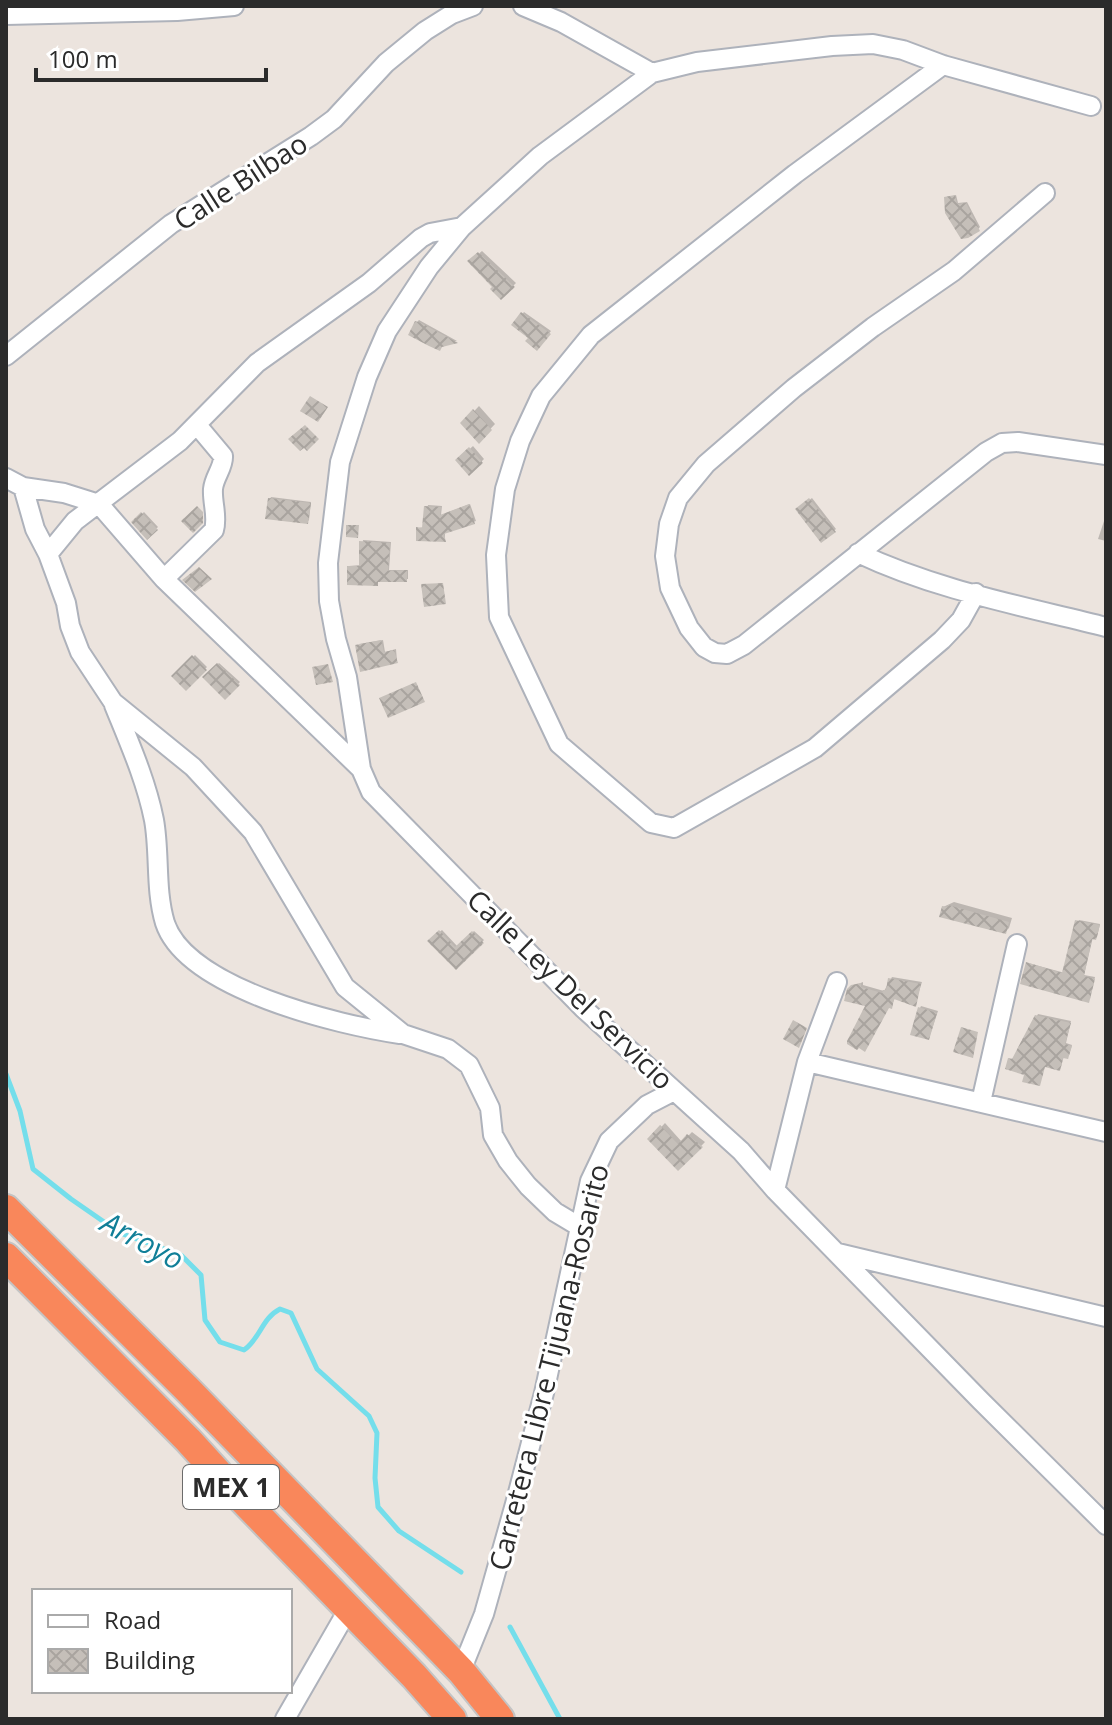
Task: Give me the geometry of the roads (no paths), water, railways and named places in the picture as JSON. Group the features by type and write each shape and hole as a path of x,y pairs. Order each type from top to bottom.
{"highway":[{"name":"MEX 1","path":"6,1209 188,1390 461,1671 500,1719"},
{"name":"MEX 1","path":"6,1257 113,1363 452,1719"}],"street":[{"path":"6,15 234,6"},
{"name":"Calle Bilbao","path":"6,356 171,224 334,119 386,63 425,31 452,14 473,6"},
{"path":"523,6 561,22 652,73"},
{"path":"361,769 350,690 329,601 328,563 340,462 367,377 387,331 429,267 462,227 540,156 652,73 697,62 832,46 873,44 903,50 943,65 1091,106"},
{"path":"943,65 795,174 687,260 651,284 591,335 541,396 520,441 505,489 496,555 499,617 559,744 651,823 674,828 815,748 942,640 961,620 976,593"},
{"path":"1045,193 954,271 873,327 794,388 706,464 678,498 669,524 665,556 670,588 689,628 704,647 715,653 727,654 744,645 986,452 1002,443 1018,442 1106,455"},
{"path":"48,554 75,521 180,441 257,363 369,283 421,238 430,233 462,227"},
{"path":"164,579 214,530 216,521 213,486 224,462 223,456 197,425"},
{"path":"14,482 99,504"},
{"path":"14,482 48,554 80,652 113,702 144,780 154,822 166,925 179,945 201,966 256,996 355,1027 403,1034 448,1049 469,1065 490,1108 493,1135 508,1161 555,1212 580,1227"},
{"name":"Calle Ley Del Servicio","path":"99,504 164,579 361,769 371,792 583,1008 741,1151 775,1190 1106,1525"},
{"path":"858,553 894,570 1106,627"},
{"path":"113,702 193,767 253,832 345,987 403,1034"},
{"path":"981,1102 1017,944"},
{"path":"775,1190 807,1062 837,982"},
{"path":"807,1062 1106,1132"},
{"name":"Carretera Libre Tijuana-Rosarito","path":"461,1671 484,1614 515,1504 597,1161 609,1141 647,1105 674,1091"},
{"path":"838,1253 1106,1317"},
{"path":"1087,1506 1106,1501"},
{"path":"285,1719 349,1608"}],"waterway":[{"name":"Arroyo","path":"6,1074 20,1111 33,1169 120,1233 181,1255 201,1275 205,1320 220,1342 244,1350 274,1313 280,1309 291,1313 317,1369 369,1416 377,1433 375,1478 378,1507 399,1531 461,1572"},
{"name":"Arroyo","path":"510,1627 560,1719"}]}
